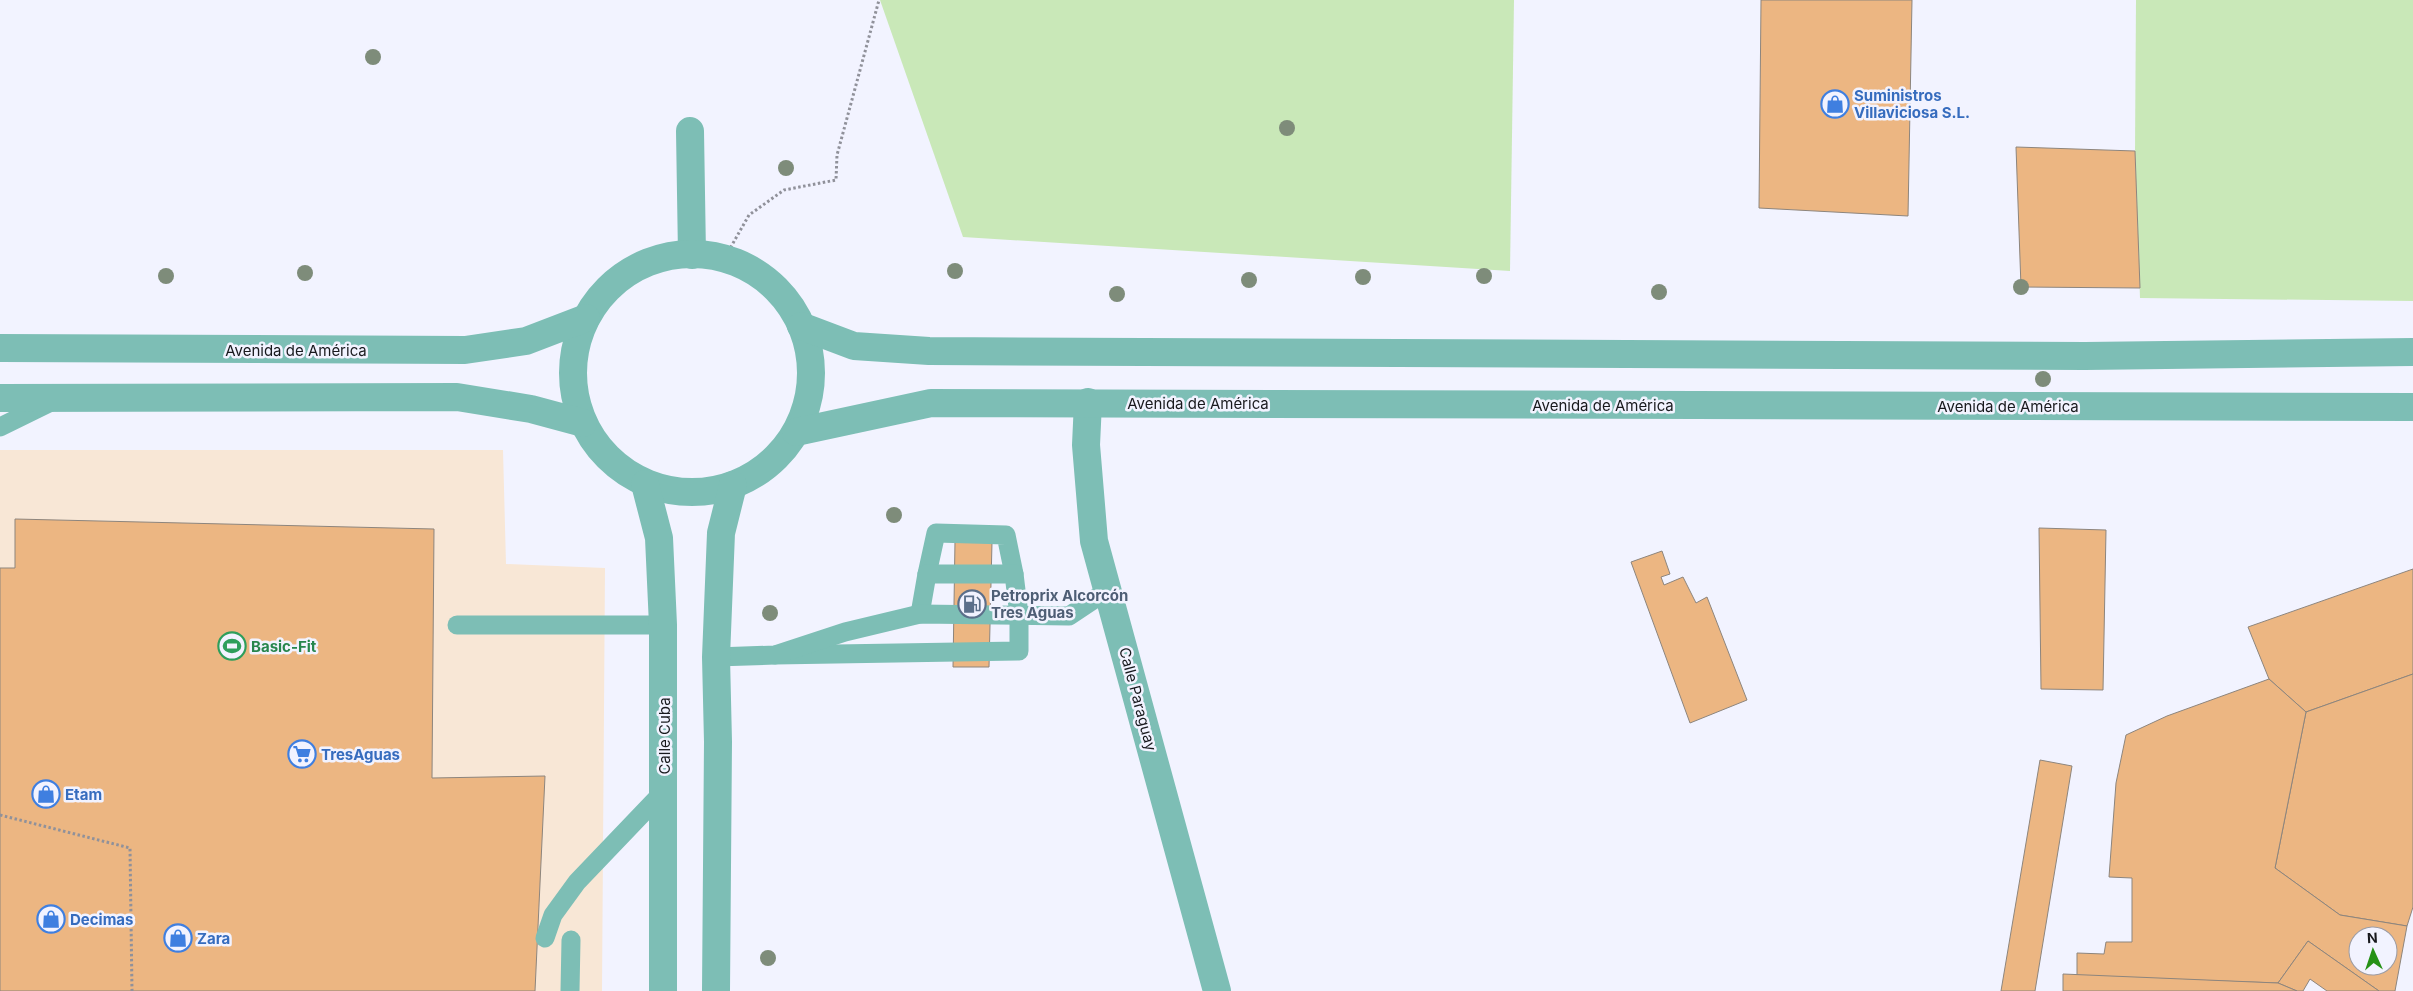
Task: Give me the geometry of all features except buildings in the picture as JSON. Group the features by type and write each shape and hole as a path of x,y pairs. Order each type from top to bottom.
{"street":[{"path":"690,131 692,255"},
{"path":"692,255 724,259 756,273 783,296 801,326 811,361 809,398 796,432 769,464 733,485 704,492 675,492 645,484 620,469 598,448 582,423 573,388 574,352 586,318 605,292 630,271 660,258 692,255"},
{"name":"Avenida de América","path":"0,348 466,350 526,341 586,318"},
{"path":"801,326 854,346 929,351 2085,356 2413,352"},
{"path":"0,398 457,397 531,409 582,423"},
{"name":"Calle Paraguay","path":"1088,402 1086,445 1094,541 1217,991"},
{"name":"Avenida de América","path":"796,432 931,403 2413,407"},
{"name":"Calle Cuba","path":"645,484 659,538 663,625 664,991"},
{"path":"716,991 718,742 716,656 721,533 733,485"}],"lane":[{"path":"0,426 61,397"},
{"path":"716,656 1019,651 1019,615 1014,574 1006,535 936,533 920,614"},
{"path":"927,574 1014,574"},
{"path":"775,656 845,632 920,614 1069,616 1108,590"},
{"path":"457,625 663,625"},
{"path":"545,938 553,915 577,882 664,792"},
{"path":"570,991 571,940"}],"path":[{"path":"724,259 749,215 784,190 836,180 838,155 879,0"},
{"path":"0,815 130,848 132,991"}],"shaded area":[{"name":"TresAguas","path":"0,450 503,450 506,564 605,568 602,991 0,991"}],"green space":[{"path":"880,0 1514,0 1510,271 963,237"},
{"path":"2136,0 2413,0 2413,301 2140,298 2135,151"}],"place":[{"name":"Suministros Villaviciosa S.L.","path":"1835,104"},
{"name":"Petroprix Alcorcón Tres Aguas","path":"972,604"},
{"name":"Basic-Fit","path":"232,646"},
{"name":"TresAguas","path":"302,754"},
{"name":"Etam","path":"46,794"},
{"name":"Decimas","path":"51,919"},
{"name":"Zara","path":"178,938"}]}
